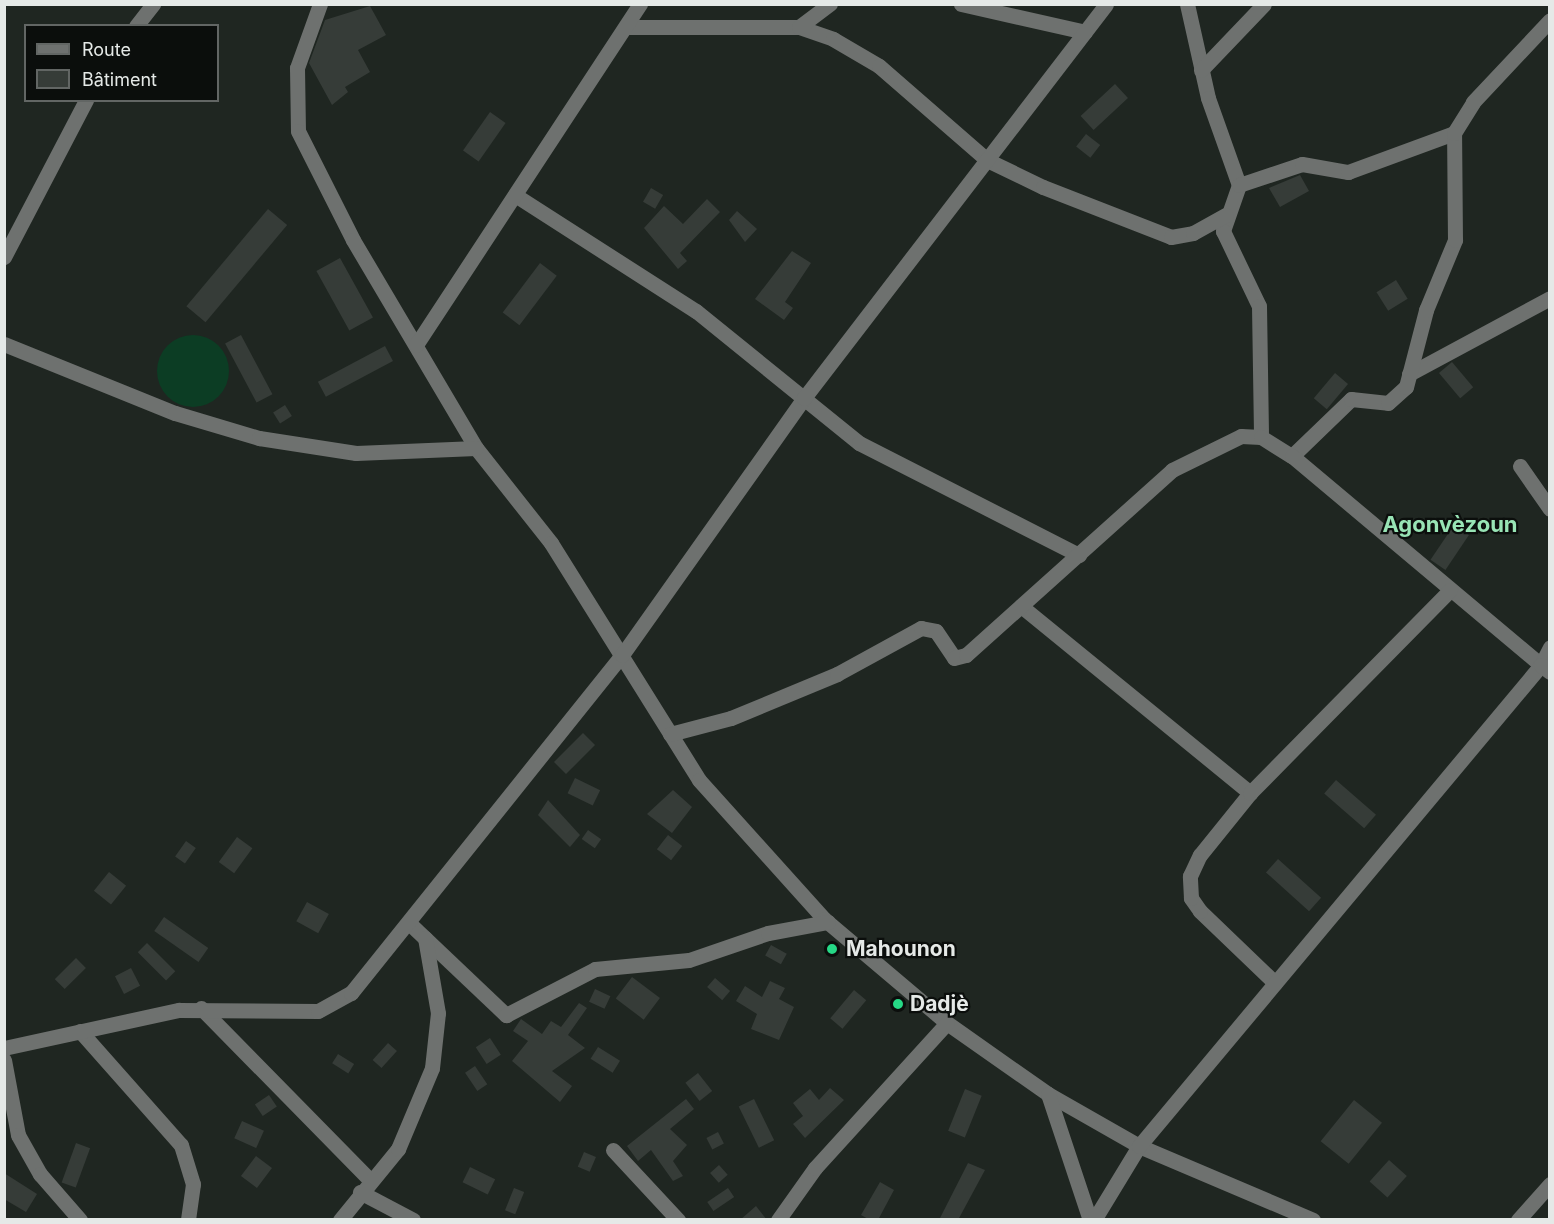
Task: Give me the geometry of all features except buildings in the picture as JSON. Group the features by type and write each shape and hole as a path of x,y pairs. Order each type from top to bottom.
{"street":[{"path":"138,24 153,4"},
{"path":"305,4 319,10 297,68 298,131 353,240 476,448 550,543 699,780 828,922 947,1023 1048,1094 1139,1146 1314,1220"},
{"path":"416,345 640,4"},
{"path":"799,27 830,4"},
{"path":"962,4 1085,32"},
{"path":"4,1048 201,1008 327,1008 351,993 622,655 804,398 1106,4"},
{"path":"1186,4 1201,70 1239,185 1225,215 1226,242 1259,306 1261,437"},
{"path":"1201,70 1264,4"},
{"path":"1292,456 1351,399 1382,404 1396,400 1409,374 1426,310 1455,240 1454,133 1473,102 1550,20"},
{"path":"626,27 799,27 833,39 879,66 987,160 1171,237 1193,233 1225,215"},
{"path":"4,257 86,102"},
{"path":"1239,185 1302,164 1348,172 1454,133"},
{"path":"515,195 696,311 804,398 888,460 1079,555"},
{"path":"1409,374 1550,298"},
{"path":"4,344 175,413 260,438 356,453 476,448"},
{"path":"670,734 731,718 816,683 921,628 936,631 958,658 1021,606 1172,470 1224,441 1261,437 1292,456 1545,668"},
{"path":"1520,466 1550,509"},
{"path":"1275,983 1191,898 1190,876 1200,855 1250,793 1450,590"},
{"path":"1021,606 1250,793"},
{"path":"1092,1220 1139,1146 1275,983 1545,668 1550,647"},
{"path":"409,923 506,1015 595,969 689,960 768,933 828,922"},
{"path":"340,1220 365,1185 398,1149 432,1068 438,1013 425,938"},
{"path":"201,1008 365,1185 413,1220"},
{"path":"778,1220 815,1168 947,1023"},
{"path":"80,1031 181,1145 193,1184 188,1220"},
{"path":"4,1060 18,1135 40,1174 80,1220"},
{"path":"1048,1094 1092,1220"},
{"path":"613,1150 678,1220"},
{"path":"1518,1220 1550,1184"}],"green space":[{"path":"193,335 207,338 219,345 226,357 229,371 226,385 219,397 207,404 193,407 179,404 167,397 160,385 157,371 160,357 167,345 179,338"}],"place":[{"name":"Mahounon","path":"832,949"},
{"name":"Dadjè","path":"898,1004"}],"district":[{"name":"Agonvèzoun","path":"1450,525"}]}
